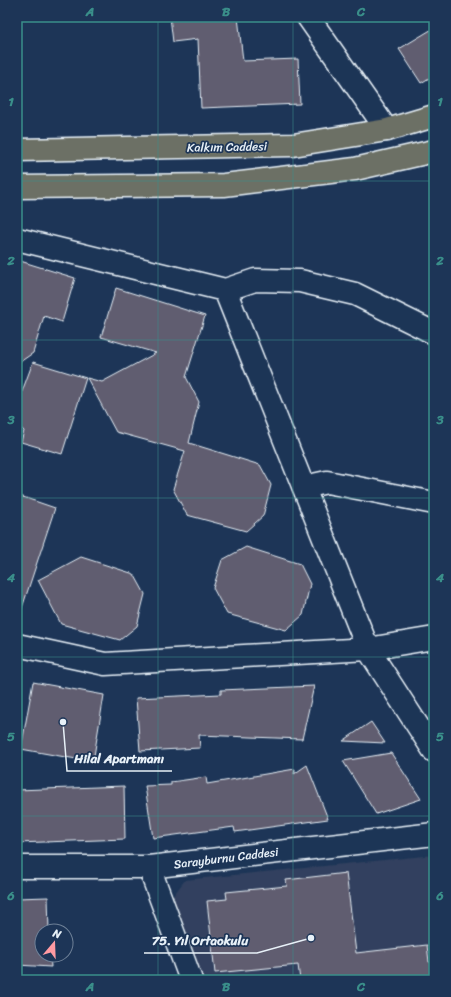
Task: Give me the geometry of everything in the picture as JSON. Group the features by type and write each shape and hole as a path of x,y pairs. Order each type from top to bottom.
{"main road":[{"name":"Kalkım Caddesi","path":"17,150 293,145 387,130 434,116"},
{"path":"17,187 224,185 355,169 434,150"}],"street":[{"path":"308,17 387,130"},
{"path":"17,239 225,290 255,280 300,281 355,294 434,333"},
{"path":"225,290 368,649 434,751"},
{"path":"304,487 327,482 434,503"},
{"path":"18,648 105,664 368,649 434,638"},
{"name":"Sarayburnu Caddesi","path":"17,867 148,867 434,834"},
{"path":"148,867 191,980"}],"shaded area":[{"path":"434,855 434,980 203,980 172,897 185,880"}],"building":[{"path":"170,17 238,17 243,61 298,59 300,104 201,108 198,39 173,42"},
{"path":"434,28 434,75 421,83 399,49"},
{"path":"17,260 75,278 62,322 44,316 33,353 17,364"},
{"path":"116,288 205,316 186,377 199,402 189,443 260,465 271,485 263,516 246,531 187,515 173,489 185,451 116,432 87,378 102,382 156,353 101,337"},
{"path":"33,362 86,378 62,454 21,442 24,431 20,427 17,405"},
{"path":"17,495 55,508 20,614 17,613"},
{"path":"246,547 300,564 310,584 303,615 286,630 227,614 213,588 222,560"},
{"path":"81,557 134,574 145,594 137,626 120,640 61,624 38,580"},
{"path":"33,682 104,695 93,762 21,749"},
{"path":"314,686 302,739 199,735 200,748 140,751 136,698 221,694 221,690"},
{"path":"371,722 385,743 343,741"},
{"path":"391,753 421,799 376,814 343,761"},
{"path":"307,765 328,819 235,832 234,827 153,838 145,786 171,785 171,782 206,777 207,784 295,769 294,774"},
{"path":"124,786 125,839 17,843 17,790"},
{"path":"346,873 356,953 427,945 429,962 434,962 434,980 300,980 298,965 215,973 207,901 227,899 226,892 287,886 286,880"},
{"path":"48,897 49,923 34,923 34,963 51,963 51,967 17,965 17,898"}],"place":[{"name":"Hilal Apartmanı","path":"63,722"},
{"name":"75. Yıl Ortaokulu","path":"311,938"}]}
